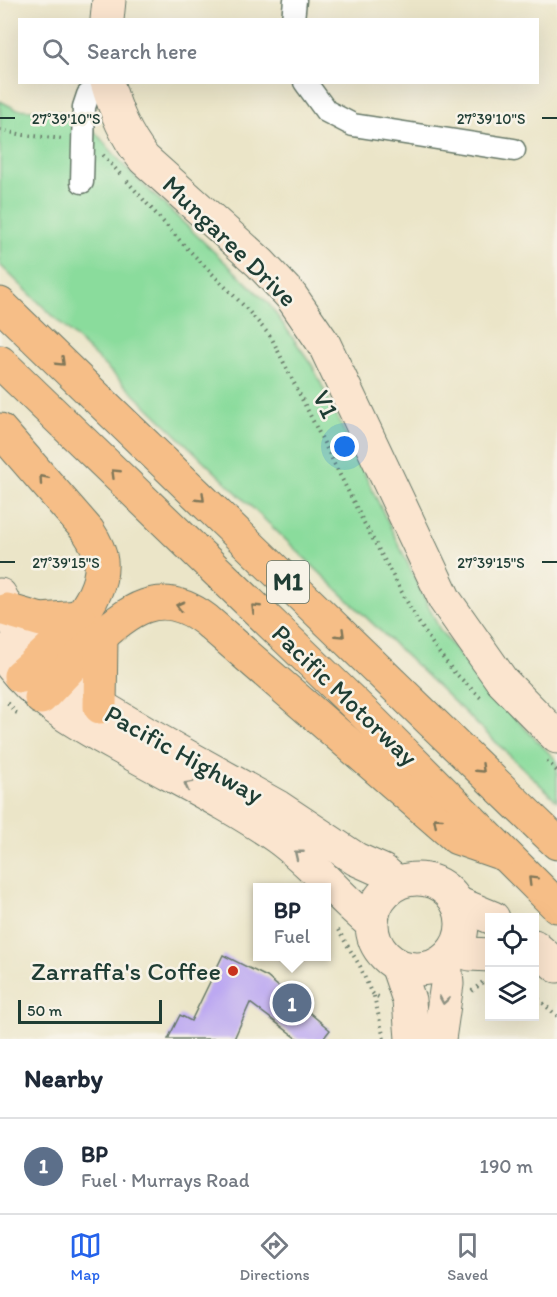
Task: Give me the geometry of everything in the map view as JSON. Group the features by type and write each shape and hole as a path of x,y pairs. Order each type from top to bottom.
{"highway":[{"name":"Pacific Motorway","path":"0,303 557,843"},
{"name":"Pacific Motorway","path":"0,362 365,714 557,906"},
{"path":"0,430 88,531 97,547 101,561 100,581 92,599 90,627 100,707"},
{"path":"3,602 41,620 90,627 123,617 139,608 165,603 190,609 206,620 457,838 507,855"},
{"path":"40,678 90,627"}],"street":[{"path":"106,18 109,0"},
{"path":"293,18 295,0"},
{"path":"82,182 84,107 88,95 102,84"},
{"name":"Mungaree Drive","path":"106,84 128,138 144,159 260,263 291,296 324,344 445,600 549,747"},
{"path":"306,84 326,111 353,125 514,150"},
{"name":"Pacific Highway","path":"3,602 40,678 66,717 239,813 277,837 329,883"},
{"name":"Pacific Highway","path":"0,651 40,678 100,707 278,807 356,859 383,871 397,883"},
{"path":"439,1039 450,955 460,938 462,926 457,903 448,892 431,882 410,879 386,890 378,900 371,923 372,936 386,958 397,965 422,970 450,955 485,955"},
{"name":"Pacific Highway","path":"331,885 349,905 371,923"},
{"path":"457,903 485,915"},
{"path":"539,950 557,966"},
{"path":"397,965 409,1000 412,1039"},
{"path":"539,976 557,992"}],"path":[{"path":"0,130 24,135 83,141"},
{"name":"V1","path":"83,141 100,152 271,337 362,519 417,620 454,672 485,703"},
{"path":"549,747 557,771"},
{"path":"332,923 360,966 374,995 384,1039"},
{"path":"471,992 485,980"},
{"path":"374,995 384,1000"},
{"path":"539,1000 557,1016"}],"green space":[{"path":"0,101 16,109 61,112 95,132 128,170 269,304 312,365 440,630 482,684 557,761 557,801 0,265"}],"building":[{"path":"223,955 267,977 330,1030 323,1039 298,1039 250,1003 234,1039 168,1039 180,1015 191,1021"}],"place":[{"name":"Zarraffa's Coffee","path":"233,971"},
{"name":"BP","path":"292,1003"}]}
